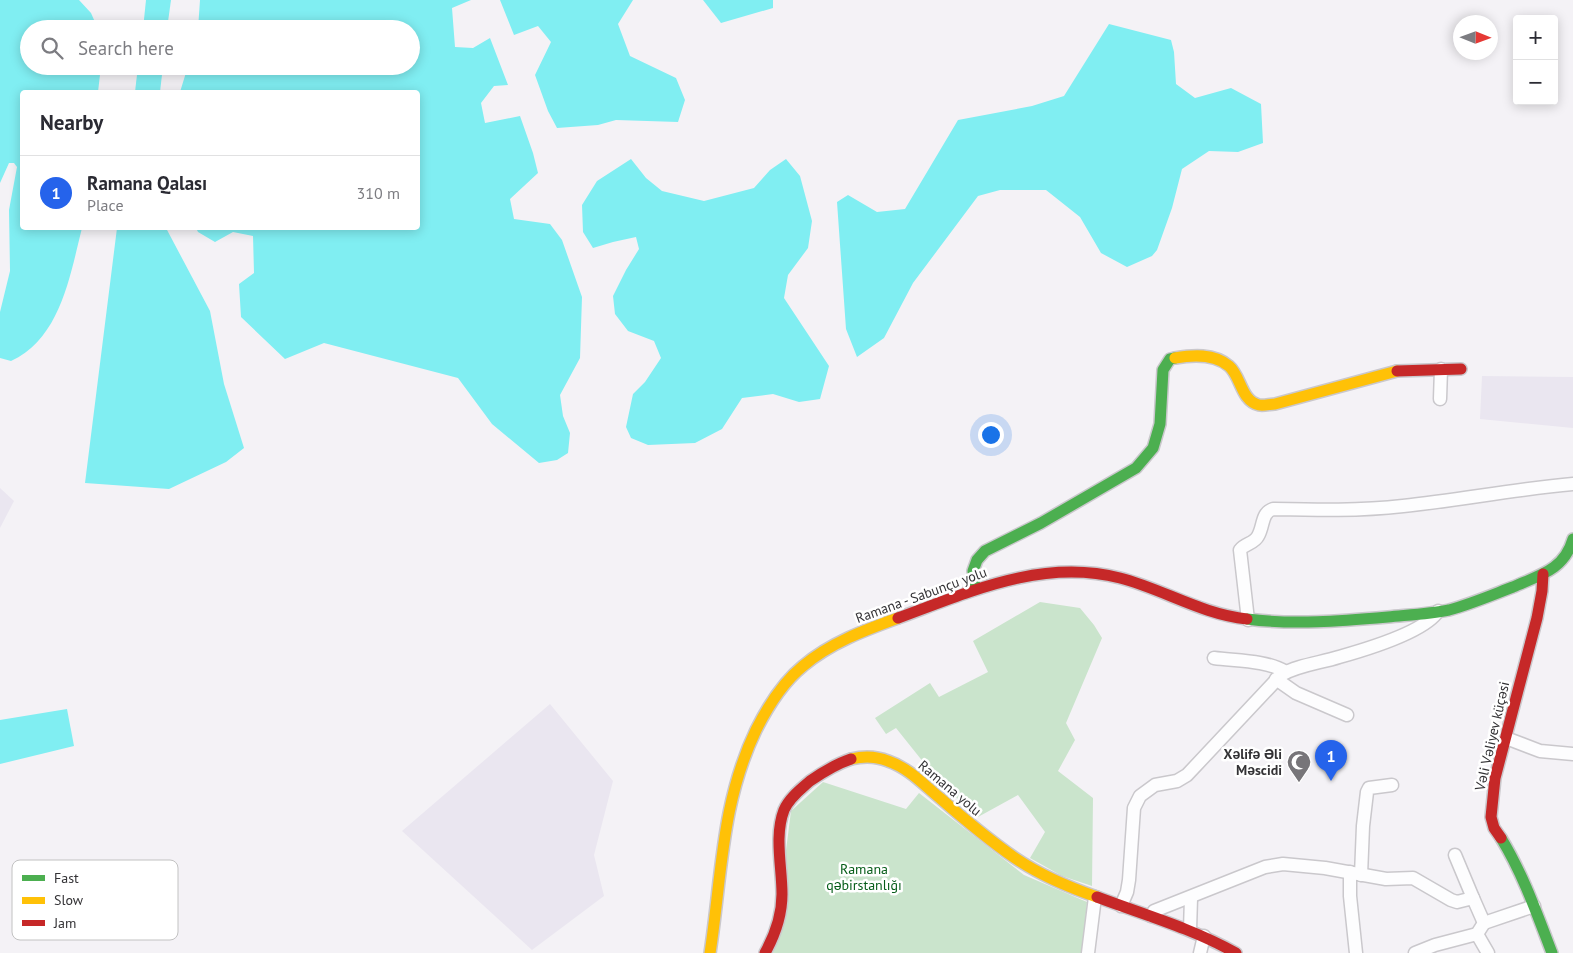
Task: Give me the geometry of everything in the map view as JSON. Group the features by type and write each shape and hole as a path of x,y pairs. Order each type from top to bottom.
{"street":[{"path":"976,588 973,571 978,560 986,551 1040,523 1136,468 1153,448 1160,424 1163,370 1170,359 1183,356 1212,357 1228,366 1248,398 1259,404 1275,404 1395,371 1461,369"},
{"path":"1440,400 1441,369"},
{"path":"1248,620 1240,550 1243,546 1252,544 1256,540 1269,510 1338,511 1403,506 1573,484"},
{"name":"Ramana - Sabunçu yolu","path":"710,953 722,836 730,796 745,755 772,699 791,677 812,659 837,644 887,622 976,588 1030,576 1057,574 1096,573 1118,576 1215,614 1248,620 1337,621 1414,615 1462,605 1543,574 1569,560 1573,539"},
{"name":"Vəli Vəliyev küçəsi","path":"1543,574 1537,618 1494,787 1491,808 1492,823 1510,853 1534,906 1552,953"},
{"path":"1121,906 1127,892 1129,880 1134,808 1140,796 1154,785 1177,781 1186,775 1281,676 1391,640 1421,627 1430,621 1438,611"},
{"path":"1214,658 1278,667 1281,676 1296,693 1347,715"},
{"path":"1506,738 1540,751 1573,754"},
{"name":"Ramana yolu","path":"765,953 776,932 780,914 782,897 781,833 784,810 789,800 827,768 854,758 878,757 902,767 986,837 1012,856 1052,880 1190,930 1236,953"},
{"path":"1356,953 1350,896 1363,826 1367,792 1369,788 1392,785"},
{"path":"1454,855 1473,898 1488,953"},
{"path":"1151,916 1154,911 1276,864 1325,868 1386,879 1414,878 1451,900 1457,902 1473,898"},
{"path":"1088,953 1095,897"},
{"path":"1190,930 1191,898"},
{"path":"1415,953 1481,929 1534,906"},
{"path":"1200,953 1204,936"}],"shaded area":[{"path":"1482,376 1573,377 1573,428 1480,419"},
{"path":"0,488 14,501 0,528"},
{"path":"550,704 613,781 594,855 604,896 532,950 402,831"}],"green space":[{"path":"1040,602 1080,608 1102,638 1066,723 1075,740 1058,771 1093,798 1092,886 1062,876 1030,858 1045,832 1018,795 978,817 940,783 896,728 886,734 875,718 930,683 939,697 988,672 973,641"},
{"name":"Ramana qəbirstanlığı","path":"823,782 906,809 919,793 1024,875 1087,902 1082,953 773,953 791,811"}],"water":[{"path":"0,0 79,0 91,13 94,20 20,20 20,75 100,75 98,90 20,90 20,230 82,230 61,304 52,321 28,351 11,361 0,358 0,312 10,271 9,210 17,167 14,163 9,163 0,183"},
{"path":"146,0 171,0 168,20 144,20"},
{"path":"200,0 471,0 452,8 455,47 473,48 490,38 508,85 494,86 481,103 485,123 520,116 538,173 510,199 514,219 550,224 562,240 582,297 580,358 560,395 563,416 570,433 568,453 557,460 539,463 492,424 458,378 324,343 285,359 241,317 239,284 254,273 253,236 233,232 215,242 197,230 420,230 420,90 181,90 185,75 420,75 420,20 199,20"},
{"path":"500,0 633,0 618,24 630,56 676,78 685,100 678,122 616,120 598,125 557,128 548,111 535,75 551,42 538,26 514,35"},
{"path":"703,0 773,0 773,8 721,23"},
{"path":"1109,24 1171,40 1174,52 1176,84 1195,98 1231,88 1261,104 1263,143 1238,152 1209,151 1182,169 1172,208 1157,250 1152,256 1127,267 1101,253 1080,217 1046,190 1000,190 978,196 913,283 884,338 857,357 846,329 837,202 848,195 877,212 905,209 958,120 1032,106 1064,96"},
{"path":"137,75 162,75 160,90 135,90"},
{"path":"631,159 646,178 662,191 704,201 754,188 770,170 786,159 800,176 812,221 808,248 788,275 784,298 829,366 820,399 799,402 773,394 742,398 722,429 695,443 648,445 631,438 626,427 633,394 645,382 661,358 654,341 628,331 615,314 613,296 639,249 636,237 593,248 583,232 582,205 597,181"},
{"path":"117,230 167,230 210,311 224,384 244,448 226,462 169,489 85,483"},
{"path":"67,709 74,746 0,764 0,720"}],"traffic: fast":[{"path":"975,588 973,571 977,560 985,551 1041,523 1136,468 1153,448 1160,424 1163,370 1170,359 1175,358"},
{"path":"1247,619 1282,622 1335,621 1449,610 1513,587 1550,570 1564,558 1573,539"},
{"path":"1501,838 1523,880 1552,953"}],"traffic: slow":[{"path":"1175,358 1203,356 1223,362 1233,370 1248,399 1259,405 1275,404 1397,371"},
{"path":"710,953 729,812 744,757 765,712 788,680 813,658 848,638 898,618"},
{"path":"851,759 874,757 896,764 916,777 977,829 1015,858 1054,880 1097,897"}],"traffic: jam":[{"path":"1397,371 1461,369"},
{"path":"898,618 1006,581 1062,572 1091,573 1120,578 1152,588 1198,607 1247,619"},
{"path":"1501,838 1494,828 1491,817 1495,778 1537,618 1543,574"},
{"path":"765,953 775,932 781,910 779,830 784,810 792,798 810,781 840,763 851,759"},
{"path":"1097,897 1185,929 1236,953"}],"place":[{"name":"Ramana Qalası","path":"1331,781"},
{"name":"Xəlifə Əli Məscidi","path":"1299,783"}]}
